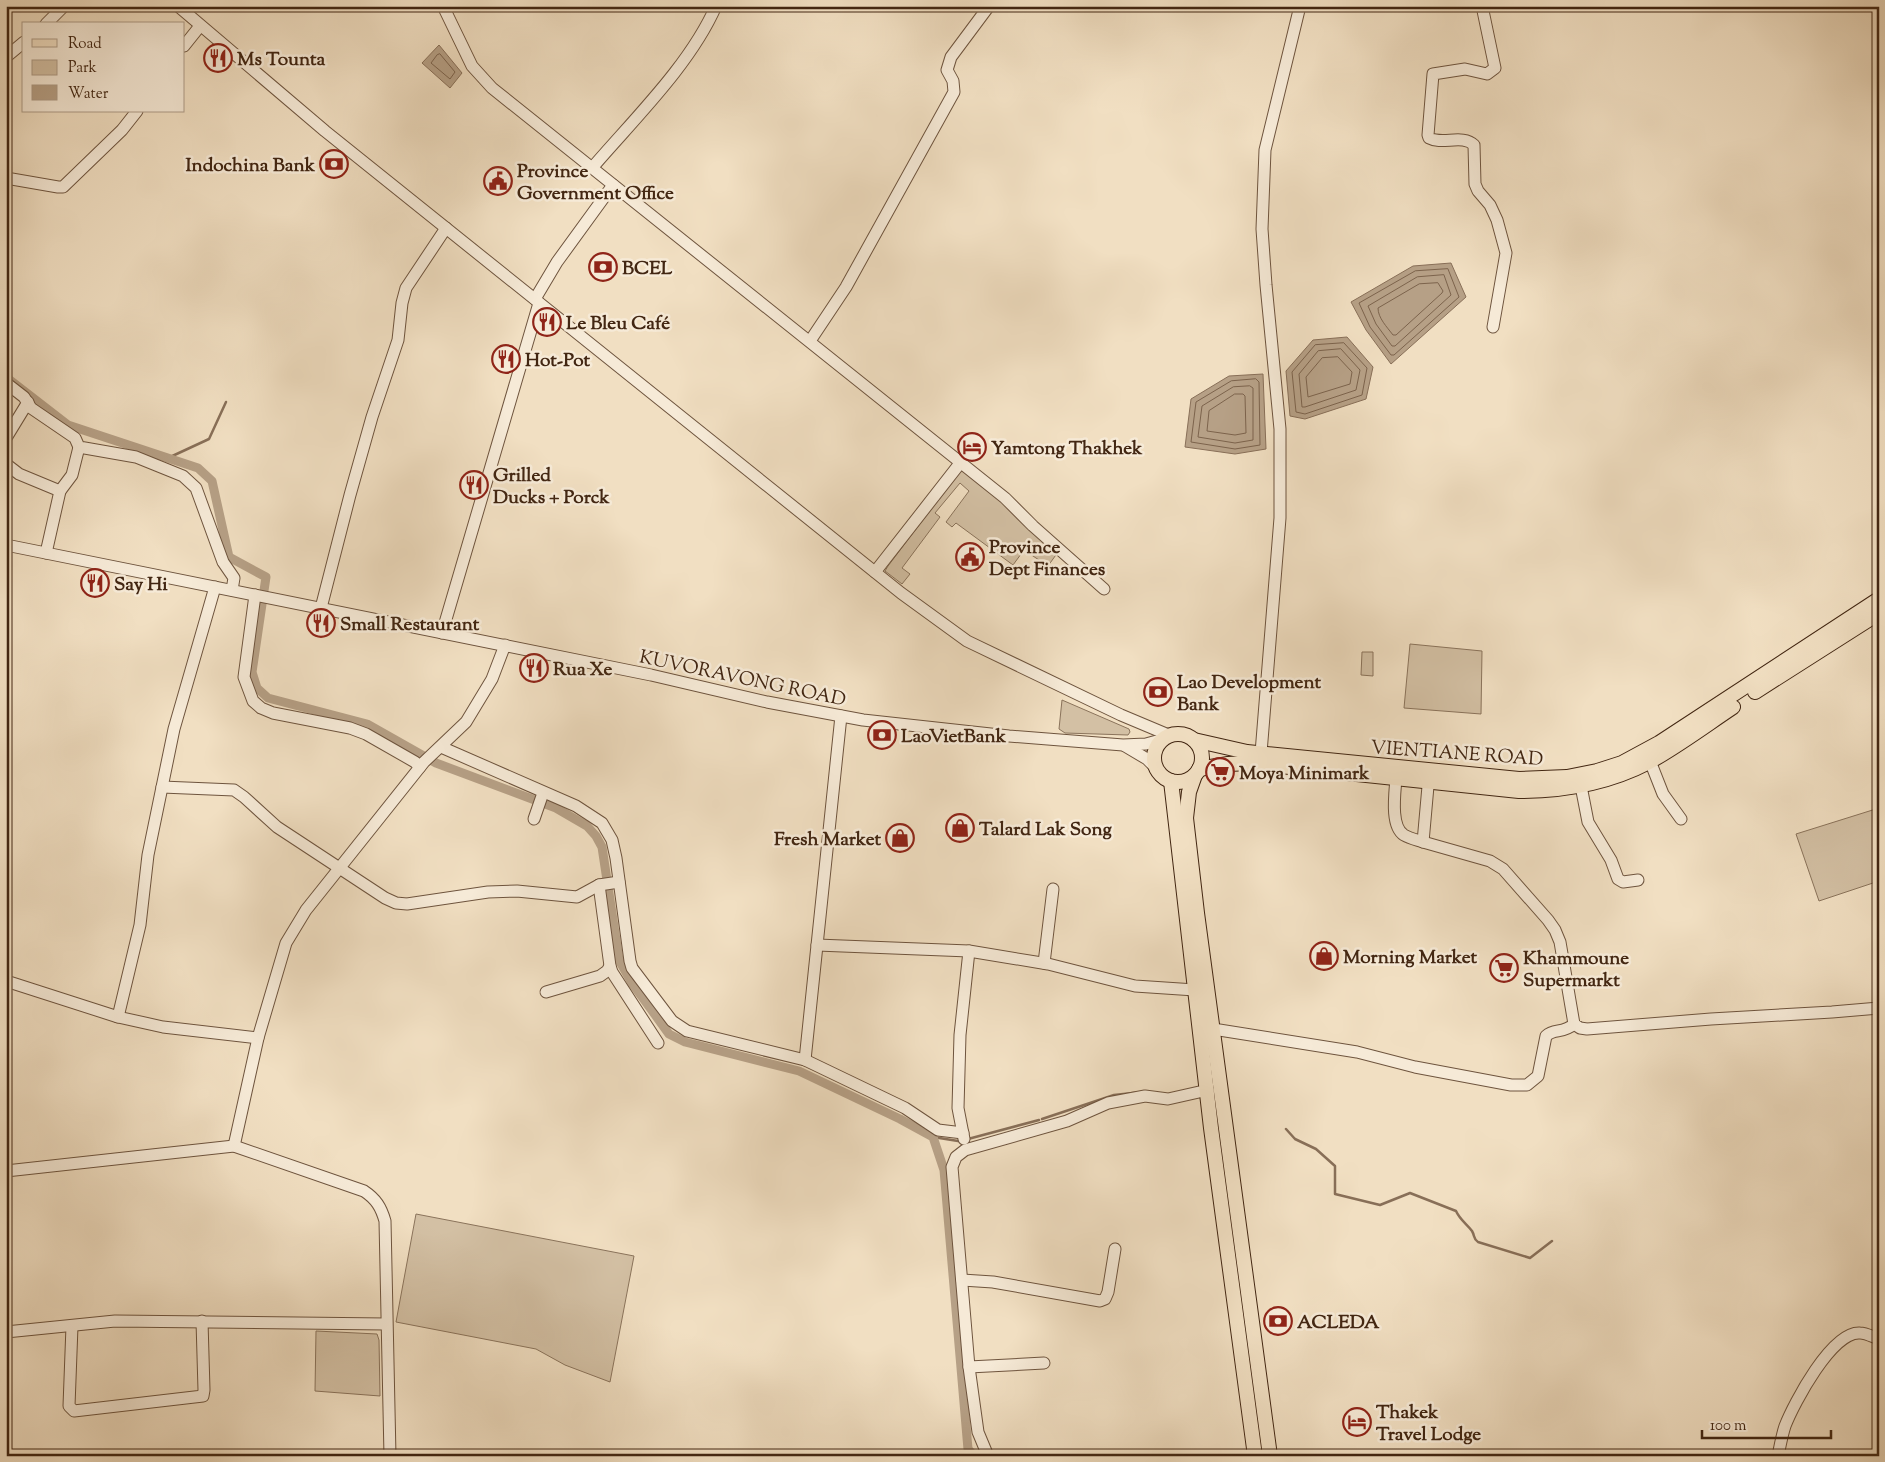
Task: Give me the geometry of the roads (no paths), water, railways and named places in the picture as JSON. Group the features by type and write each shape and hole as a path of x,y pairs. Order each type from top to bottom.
{"main road":[{"name":"VIENTIANE ROAD","path":"1194,740 1216,746 1261,753 1429,776 1538,779 1597,772 1622,763 1659,743 1879,599"},
{"path":"1270,1456 1212,1029 1186,818 1189,792 1197,772 1201,754 1194,740 1187,736 1167,737 1159,744 1154,755 1156,768 1160,774 1171,781 1184,781 1197,772 1228,764 1252,763 1396,778 1429,776 1519,790 1547,791 1581,786 1608,779 1650,761 1879,613"},
{"path":"1171,781 1213,1138 1255,1456"}],"street":[{"path":"48,22 64,6"},
{"path":"178,6 325,132 959,637 1167,737"},
{"path":"443,6 472,66 492,88 1005,498 1033,526 1104,589"},
{"path":"592,168 678,68 712,17 716,6"},
{"path":"810,341 846,287 954,92 953,81 947,70 950,57 990,6"},
{"path":"1261,753 1280,518 1280,429 1262,229 1265,150 1300,6"},
{"path":"1482,6 1495,68 1487,74 1466,69 1433,74 1428,135 1434,141 1468,140 1474,145 1475,184 1478,191 1490,205 1497,220 1506,253 1493,328"},
{"path":"185,45 200,26"},
{"path":"6,57 22,44"},
{"path":"6,178 63,187 122,130 136,112"},
{"path":"442,633 537,301 557,262 613,185"},
{"path":"321,608 370,426 398,340 402,303 406,288 446,228"},
{"path":"6,383 28,402 31,408 75,438 79,446 72,475 60,491 46,553"},
{"path":"6,438 28,402"},
{"path":"79,446 136,457 183,476 196,488 223,562 234,578 232,590"},
{"path":"875,572 961,462"},
{"path":"6,464 19,474 60,491"},
{"name":"KUVORAVONG ROAD","path":"6,545 652,675 767,702 863,720 1000,735 1123,745 1146,744 1167,737"},
{"path":"118,1017 140,925 148,855 174,729 215,587"},
{"path":"256,595 244,677 253,701 261,708 273,714 350,728 366,734 422,765"},
{"path":"234,1146 258,1038 286,944 306,910 422,765 466,722 485,694 505,646"},
{"path":"805,1060 840,716"},
{"path":"1123,745 1147,759 1156,768"},
{"path":"437,750 576,806 602,823 612,840 616,858 632,968 672,1021 688,1031 805,1060 905,1108 938,1130 963,1133"},
{"path":"1650,761 1663,794 1681,819"},
{"path":"1422,842 1429,776"},
{"path":"1396,778 1394,806 1397,827 1403,835 1496,864 1509,875 1556,930 1560,942 1574,1024 1580,1028 1879,1008"},
{"path":"1581,786 1588,822 1611,860 1618,879 1622,882 1638,880"},
{"path":"162,787 234,790 277,827 385,898 396,903 407,904 488,892 517,891 577,897 599,885 619,882"},
{"path":"534,819 543,792"},
{"path":"599,885 612,972 658,1043"},
{"path":"1044,963 1053,889"},
{"path":"817,945 969,951 1044,963 1135,986 1195,990"},
{"path":"965,1150 958,1108 960,1034 969,951"},
{"path":"546,992 600,976 610,966"},
{"path":"6,981 118,1017 163,1027 258,1038"},
{"path":"1212,1029 1357,1052 1415,1067 1511,1085 1527,1086 1538,1076 1546,1036 1552,1032 1564,1031 1574,1024"},
{"path":"988,1456 978,1432 969,1367 952,1167 956,1157 965,1150 1067,1121 1108,1103 1145,1096 1168,1099 1208,1090"},
{"path":"6,1171 234,1146 364,1191 374,1198 380,1206 385,1221 390,1456"},
{"path":"962,1280 993,1282 1100,1301 1105,1299 1108,1292 1115,1249"},
{"path":"6,1332 115,1321 386,1324"},
{"path":"72,1326 69,1406 74,1411 203,1396 202,1321"},
{"path":"1778,1456 1785,1428 1800,1395 1822,1361 1838,1344 1848,1337 1860,1333 1879,1339"},
{"path":"969,1367 1044,1364"}],"water":[{"path":"439,45 462,73 450,88 422,63"},
{"path":"1451,263 1466,297 1391,364 1366,330 1351,302 1413,266"},
{"path":"1347,337 1373,367 1366,399 1305,419 1290,416 1286,371 1313,340"},
{"path":"1263,374 1266,449 1235,454 1185,447 1191,399 1229,376"}],"waterway":[{"path":"6,377 68,425 198,468 212,481 229,557 266,577 252,672 257,688 268,698 367,724 436,763 556,808 587,826 596,836 602,847 619,960 632,983 669,1034 685,1042 799,1071 900,1119 933,1137 944,1170 968,1449 974,1456"},
{"path":"168,458 209,439 226,402"},
{"path":"1042,1119 1114,1095 1142,1092"},
{"path":"968,1139 1039,1120"},
{"path":"1286,1129 1295,1139 1316,1149 1335,1166 1335,1194 1380,1205 1410,1193 1456,1211 1478,1242 1530,1258 1552,1241"},
{"path":"933,1137 962,1140"}],"place":[{"name":"Ms Tounta","path":"218,58"},
{"name":"Indochina Bank","path":"334,164"},
{"name":"Province Government Office","path":"498,181"},
{"name":"BCEL","path":"603,267"},
{"name":"Le Bleu Café","path":"547,322"},
{"name":"Hot-Pot","path":"506,359"},
{"name":"Yamtong Thakhek","path":"972,447"},
{"name":"Grilled Ducks + Porck","path":"474,485"},
{"name":"Province Dept Finances","path":"970,557"},
{"name":"Say Hi","path":"95,583"},
{"name":"Small Restaurant","path":"321,623"},
{"name":"Rua Xe","path":"534,668"},
{"name":"Lao Development Bank","path":"1158,692"},
{"name":"LaoVietBank","path":"882,735"},
{"name":"Moya Minimark","path":"1220,772"},
{"name":"Talard Lak Song","path":"960,828"},
{"name":"Fresh Market","path":"900,838"},
{"name":"Morning Market","path":"1324,956"},
{"name":"Khammoune Supermarkt","path":"1504,968"},
{"name":"ACLEDA","path":"1278,1321"},
{"name":"Thakek Travel Lodge","path":"1357,1422"}]}
